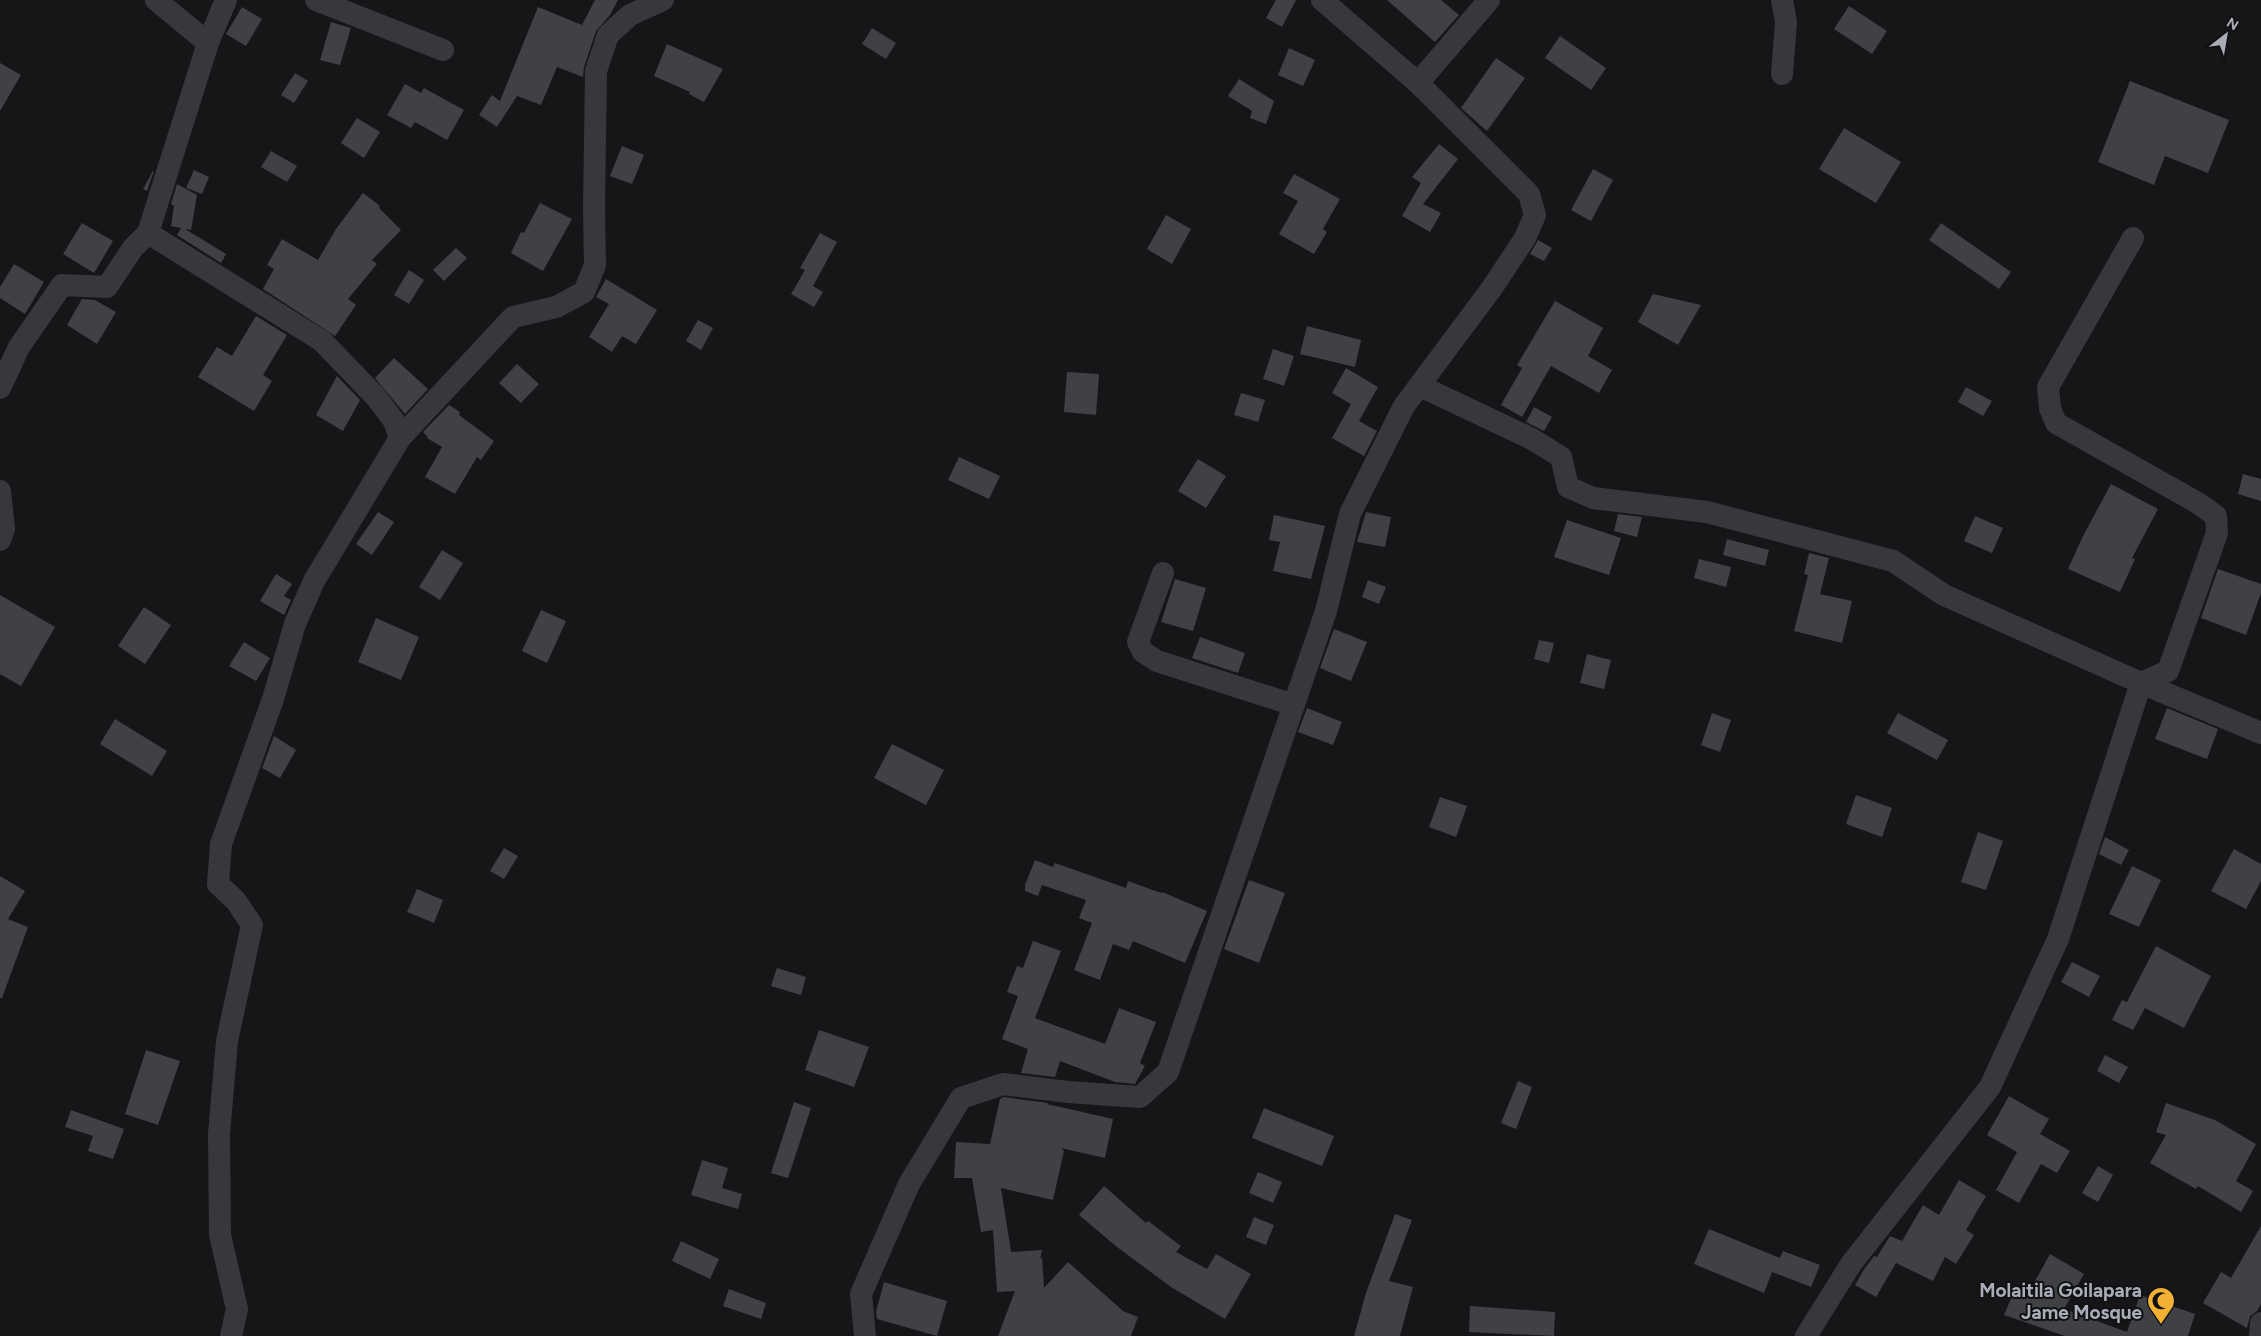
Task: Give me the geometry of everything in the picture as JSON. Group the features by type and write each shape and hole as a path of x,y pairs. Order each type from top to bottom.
{"street":[{"path":"156,0 208,43"},
{"path":"0,388 19,347 62,285 107,287 133,248 148,232 208,43 226,0"},
{"path":"316,0 443,50"},
{"path":"231,1336 237,1309 220,1235 219,1134 227,1041 252,925 236,902 218,884 221,844 273,699 295,624 314,581 400,438 513,316 556,307 584,292 595,265 596,71 608,35 630,15 663,0"},
{"path":"865,1336 861,1294 909,1184 961,1098 1003,1084 1068,1092 1140,1097 1168,1072 1326,611 1350,514 1404,406 1492,288 1525,238 1535,215 1529,194 1418,83 1322,0"},
{"path":"1418,83 1489,0"},
{"path":"1782,0 1786,22 1782,74"},
{"path":"148,232 322,341 376,397 394,421 400,438"},
{"path":"1806,1336 1852,1264 1990,1087 2058,939 2141,683 2168,671 2217,533 2216,516 2198,503 2056,423 2050,408 2048,387 2133,238"},
{"path":"1420,386 1532,439 1561,457 1568,487 1593,498 1707,512 1893,561 1944,596 2141,683 2261,733"},
{"path":"0,491 4,529 0,540"},
{"path":"1163,573 1138,642 1143,652 1157,661 1294,705"},
{"path":"2260,1336 2261,1323"}],"building":[{"path":"595,0 618,0 610,15 596,31 584,67 583,77 557,67 541,105 517,96 497,127 479,115 492,95 500,101 538,7 582,25"},
{"path":"1276,0 1296,0 1282,27 1266,18"},
{"path":"1387,0 1441,0 1459,15 1435,42"},
{"path":"1849,6 1887,31 1872,54 1834,29"},
{"path":"242,7 262,19 246,46 226,34"},
{"path":"331,22 351,28 340,65 320,60"},
{"path":"872,28 896,43 886,59 862,44"},
{"path":"1560,36 1606,68 1591,90 1545,58"},
{"path":"667,44 723,69 704,102 689,94 690,92 654,76"},
{"path":"1289,48 1315,60 1303,86 1278,75"},
{"path":"1496,58 1525,78 1487,131 1461,108"},
{"path":"0,63 21,75 0,111"},
{"path":"295,73 308,81 294,103 281,95"},
{"path":"1239,79 1274,101 1266,124 1250,118 1252,111 1228,96"},
{"path":"2130,81 2229,120 2208,173 2165,156 2154,185 2098,162"},
{"path":"405,84 421,93 424,88 464,110 447,140 415,122 411,128 387,115"},
{"path":"357,118 380,132 364,158 341,143"},
{"path":"1844,128 1901,162 1876,203 1819,169"},
{"path":"1439,144 1458,159 1423,204 1441,213 1430,232 1402,216 1421,183 1412,177"},
{"path":"622,146 644,155 632,184 610,176"},
{"path":"271,151 297,166 287,182 261,167"},
{"path":"1593,169 1613,180 1591,221 1571,210"},
{"path":"194,170 209,177 202,194 186,188"},
{"path":"154,171 147,191 143,189"},
{"path":"1294,174 1340,199 1323,229 1327,232 1314,254 1279,234 1298,201 1283,193"},
{"path":"177,184 197,195 191,230 185,229 226,254 221,263 177,235 181,228 171,226 174,206 171,204"},
{"path":"363,193 380,206 379,208 401,230 372,260 377,264 348,299 356,305 335,336 263,289 274,269 267,265 282,239 318,260 336,229"},
{"path":"540,203 572,219 543,271 511,253 521,232 524,233"},
{"path":"1166,215 1191,229 1172,264 1147,249"},
{"path":"82,223 113,241 94,273 63,254"},
{"path":"1941,223 2011,272 1999,289 1929,240"},
{"path":"820,233 837,242 813,286 823,292 814,307 791,294 805,270 800,268"},
{"path":"1538,240 1552,248 1544,261 1530,254"},
{"path":"456,248 467,258 444,281 433,270"},
{"path":"14,264 44,282 25,314 0,298 0,287"},
{"path":"409,270 424,280 409,304 394,295"},
{"path":"606,279 657,310 636,344 622,336 612,352 589,337 609,304 596,297"},
{"path":"1653,294 1701,305 1678,345 1638,322"},
{"path":"82,299 95,300 116,312 97,344 67,325"},
{"path":"1555,301 1603,328 1588,356 1612,370 1599,393 1551,366 1522,417 1501,405 1522,368 1517,365"},
{"path":"256,316 287,335 263,375 272,381 254,411 198,377 217,347 232,356"},
{"path":"698,320 713,328 701,350 686,341"},
{"path":"1307,326 1361,340 1355,367 1300,354"},
{"path":"1273,349 1294,356 1284,386 1263,379"},
{"path":"394,358 428,389 405,414 375,378"},
{"path":"517,364 539,384 521,403 499,383"},
{"path":"1346,368 1378,387 1359,421 1377,431 1364,456 1332,438 1351,404 1332,393"},
{"path":"1067,372 1099,374 1096,415 1064,412"},
{"path":"337,376 360,400 343,431 316,415"},
{"path":"1966,387 1992,401 1983,416 1958,402"},
{"path":"1241,393 1265,400 1258,422 1234,415"},
{"path":"449,405 460,412 459,415 494,441 481,460 477,457 455,494 425,477 442,447 427,438 423,432"},
{"path":"1534,407 1552,417 1544,431 1526,422"},
{"path":"959,457 1000,476 989,499 948,480"},
{"path":"1198,459 1226,476 1206,508 1178,491"},
{"path":"2243,474 2261,479 2261,501 2238,494"},
{"path":"2111,484 2158,509 2132,558 2135,559 2120,592 2068,569 2083,536"},
{"path":"378,512 394,522 372,555 356,544"},
{"path":"1366,512 1391,517 1385,547 1357,542"},
{"path":"1618,514 1642,517 1637,537 1614,531"},
{"path":"1274,515 1325,526 1311,579 1273,571 1280,542 1269,540"},
{"path":"1975,516 2003,528 1992,553 1964,541"},
{"path":"1567,520 1621,538 1609,575 1554,557"},
{"path":"1727,539 1769,550 1765,566 1723,555"},
{"path":"442,550 463,563 440,600 419,587"},
{"path":"1809,553 1829,558 1820,594 1852,601 1842,643 1794,631 1808,575 1804,574"},
{"path":"1699,559 1731,567 1726,587 1694,578"},
{"path":"2218,569 2261,584 2261,593 2246,635 2201,618"},
{"path":"276,574 292,584 284,596 291,600 284,615 260,601"},
{"path":"1175,579 1206,588 1193,631 1161,622"},
{"path":"1368,580 1386,587 1379,604 1362,597"},
{"path":"0,595 55,627 21,686 0,674"},
{"path":"144,607 171,625 145,664 118,646"},
{"path":"541,610 566,621 547,663 522,651"},
{"path":"376,618 419,637 401,680 358,662"},
{"path":"1334,629 1367,642 1351,681 1320,668"},
{"path":"1200,637 1245,653 1238,673 1192,658"},
{"path":"1539,640 1554,643 1549,663 1534,659"},
{"path":"244,642 270,658 256,681 229,666"},
{"path":"1587,654 1611,660 1604,689 1580,683"},
{"path":"1307,708 1342,722 1333,745 1298,732"},
{"path":"2167,708 2218,729 2207,759 2155,739"},
{"path":"1712,713 1731,720 1720,752 1701,745"},
{"path":"1898,713 1948,740 1937,760 1887,733"},
{"path":"115,719 167,751 152,776 100,744"},
{"path":"274,736 296,750 280,778 262,768"},
{"path":"892,744 944,770 926,805 874,778"},
{"path":"1856,795 1892,808 1882,837 1846,824"},
{"path":"1440,797 1467,806 1456,837 1429,827"},
{"path":"1978,832 2003,841 1986,890 1961,882"},
{"path":"2105,837 2129,850 2121,865 2099,854"},
{"path":"504,848 518,856 504,879 490,871"},
{"path":"2234,849 2261,864 2261,881 2246,909 2211,891"},
{"path":"1035,860 1053,867 1055,863 1126,888 1128,881 1162,892 1207,911 1185,963 1133,941 1129,950 1113,944 1100,980 1074,970 1092,923 1079,918 1086,900 1042,885 1038,896 1025,891 1025,885"},
{"path":"2132,866 2161,880 2139,927 2109,914"},
{"path":"0,876 25,891 8,919 28,927 2,998 0,998"},
{"path":"1249,880 1285,893 1259,963 1224,949"},
{"path":"417,889 443,900 434,923 407,912"},
{"path":"1033,941 1061,951 1035,1018 1105,1044 1119,1008 1156,1022 1140,1063 1145,1066 1135,1084 1115,1082 1060,1061 1055,1077 1021,1073 1028,1049 1002,1039 1018,996 1007,992 1017,966 1023,968"},
{"path":"2156,946 2211,976 2184,1028 2145,1008 2133,1030 2112,1020 2122,1000 2127,1002"},
{"path":"2072,962 2100,976 2089,997 2061,982"},
{"path":"777,968 806,977 801,995 771,986"},
{"path":"819,1030 869,1047 854,1087 805,1070"},
{"path":"146,1050 180,1061 158,1125 125,1114"},
{"path":"2105,1055 2128,1067 2119,1083 2097,1071"},
{"path":"1518,1081 1532,1087 1516,1129 1501,1123"},
{"path":"2009,1096 2049,1119 2040,1134 2070,1151 2057,1173 2041,1164 2019,1203 1996,1190 2017,1152 1987,1135"},
{"path":"1004,1097 1048,1103 1113,1119 1105,1158 1061,1148 1064,1151 1053,1200 1001,1188 1011,1252 1042,1250 1040,1259 1042,1257 1044,1288 1068,1262 1123,1311 1138,1317 1131,1336 998,1336 1015,1291 997,1292 993,1230 981,1232 972,1178 954,1178 956,1142 990,1144 1000,1099"},
{"path":"794,1102 811,1108 788,1178 771,1173"},
{"path":"2166,1103 2215,1120 2256,1144 2236,1181 2253,1191 2241,1212 2198,1186 2196,1189 2150,1163 2166,1135 2156,1132"},
{"path":"1264,1108 1334,1136 1322,1166 1252,1138"},
{"path":"71,1110 124,1129 113,1159 88,1151 93,1136 65,1127"},
{"path":"702,1160 728,1168 722,1188 742,1194 738,1209 691,1195"},
{"path":"2098,1166 2113,1175 2098,1202 2082,1193"},
{"path":"1258,1172 1282,1182 1273,1203 1249,1193"},
{"path":"1959,1180 1986,1196 1966,1230 1974,1235 1956,1264 1945,1257 1933,1281 1896,1263 1876,1297 1855,1285 1865,1268 1874,1256 1877,1257 1890,1236 1902,1241 1923,1205 1939,1215"},
{"path":"1104,1186 1146,1223 1148,1221 1181,1246 1176,1252 1207,1269 1216,1254 1251,1274 1225,1319 1171,1287 1117,1247 1079,1215"},
{"path":"1395,1214 1412,1220 1389,1281 1413,1287 1400,1336 1354,1336 1366,1293"},
{"path":"1254,1217 1274,1225 1266,1245 1246,1237"},
{"path":"2261,1226 2261,1304 2257,1311 2250,1316 2247,1328 2203,1303 2221,1272 2231,1278"},
{"path":"1709,1229 1780,1258 1783,1251 1820,1265 1811,1287 1772,1272 1764,1293 1694,1264"},
{"path":"681,1241 719,1259 710,1279 672,1261"},
{"path":"2050,1254 2084,1274 2064,1309 2127,1332 2140,1295 2195,1314 2188,1336 2065,1336 2004,1315 2013,1294 2025,1299"},
{"path":"884,1282 947,1301 937,1336 877,1319 876,1312"},
{"path":"729,1289 766,1303 761,1319 723,1306"},
{"path":"1470,1306 1555,1312 1554,1336 1469,1332"}],"place":[{"name":"Molaitila Goilapara Jame Mosque","path":"2161,1325"}]}
